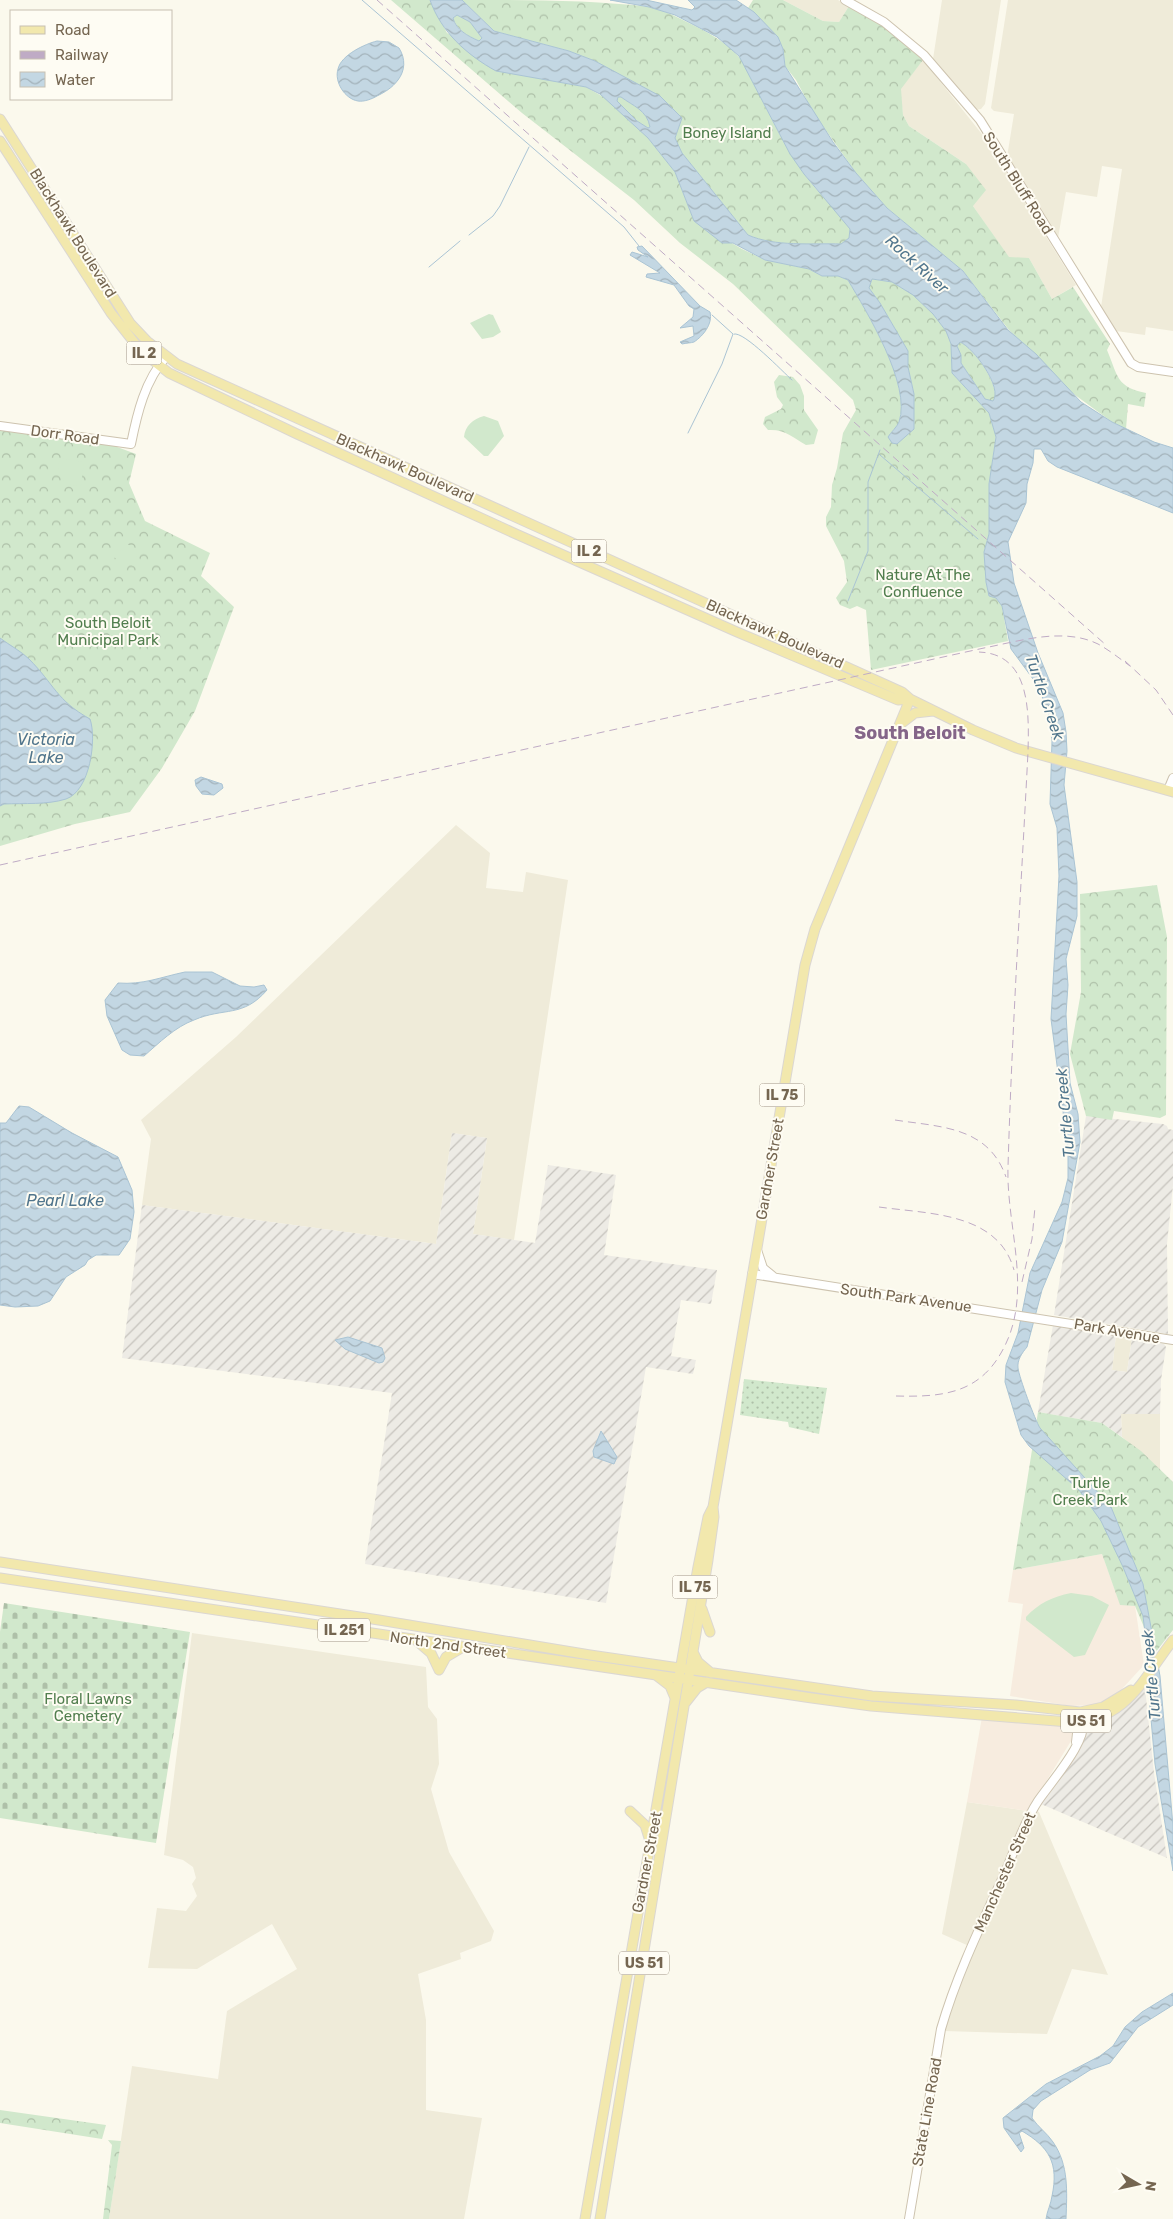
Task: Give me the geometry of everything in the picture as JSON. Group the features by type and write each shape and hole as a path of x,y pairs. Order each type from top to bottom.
{"main road":[{"name":"Blackhawk Boulevard","path":"0,119 121,310 141,336 166,357 185,368 902,692 910,700 1002,743 1170,791"},
{"name":"Blackhawk Boulevard","path":"0,141 110,313 130,339 158,366 186,382 296,434 720,624 898,700 910,700"},
{"name":"Gardner Street","path":"689,1651 695,1641 701,1607 712,1535 713,1507 807,955 910,700"},
{"path":"900,725 915,713 933,711"},
{"name":"Gardner Street","path":"600,2219 684,1707 685,1674 706,1525 713,1507"},
{"name":"North 2nd Street","path":"0,1562 663,1666 685,1674"},
{"name":"North 2nd Street","path":"0,1578 417,1641 655,1674 685,1674"},
{"path":"695,1641 702,1636 713,1634 701,1607"},
{"name":"US 51","path":"685,1674 856,1704 1081,1722 1112,1712 1129,1699 1173,1640"},
{"path":"417,1641 431,1653 438,1670 446,1657 463,1647"},
{"path":"663,1666 673,1662 689,1651 709,1678 697,1688 684,1707"},
{"path":"655,1674 670,1686 676,1701"},
{"name":"Gardner Street","path":"585,2219 676,1701 685,1674"},
{"name":"US 51","path":"709,1678 872,1696 1016,1704 1080,1712 1103,1707 1141,1682"},
{"path":"630,1811 645,1825 650,1846"}],"street":[{"name":"South Bluff Road","path":"845,0 884,22 924,55 980,120 1131,363 1138,367 1173,372"},
{"path":"158,366 166,357"},
{"name":"Dorr Road","path":"0,426 130,444 138,414 158,366"},
{"path":"1170,791 1173,778"},
{"path":"756,1248 763,1268 776,1278"},
{"name":"South Park Avenue","path":"752,1274 1061,1321"},
{"name":"Park Avenue","path":"1061,1321 1173,1340"},
{"name":"Manchester Street","path":"948,2006 970,1950 1034,1808 1076,1746 1081,1722 1080,1712"},
{"name":"State Line Road","path":"909,2219 941,2030 948,2006"}],"shaded area":[{"path":"783,0 838,0 849,6 839,22 823,21"},
{"path":"942,0 1001,0 985,104 981,109 975,110 933,59"},
{"path":"1008,0 1173,0 1173,331 1146,327 1145,335 1116,331 1101,307 1122,169 1102,166 1097,197 1066,192 1058,238 1007,157 1014,114 994,111 991,108"},
{"path":"923,60 985,138 1076,285 1052,299 1029,258 1009,258 973,206 966,164 909,126 903,115 900,89"},
{"path":"456,825 490,853 486,888 523,892 526,872 568,880 514,1240 473,1234 487,1138 452,1133 436,1244 142,1205 151,1139 141,1120 236,1037"},
{"path":"1086,1116 1163,1124 1168,1129 1173,1130 1173,1185 1167,1244 1168,1334 1054,1315"},
{"path":"452,1133 487,1138 473,1234 535,1243 548,1165 616,1175 604,1255 717,1270 711,1304 681,1300 671,1356 696,1360 693,1374 646,1367 606,1603 365,1564 392,1393 122,1358 142,1205 436,1244"},
{"path":"1053,1325 1116,1335 1112,1370 1127,1372 1132,1338 1164,1344 1166,1347 1161,1380 1160,1414 1121,1414 1122,1437 1102,1423 1038,1412"},
{"path":"1116,1335 1132,1338 1127,1372 1112,1370"},
{"path":"1121,1414 1160,1414 1160,1470 1122,1437"},
{"path":"1102,1554 1120,1604 1135,1606 1144,1665 1121,1690 1096,1705 1071,1706 1010,1696 1023,1604 1008,1602 1013,1570"},
{"path":"192,1633 426,1667 428,1707 437,1719 439,1764 431,1789 449,1852 494,1931 491,1941 460,1953 461,1959 418,1974 426,2020 426,2110 482,2118 464,2219 109,2219 132,2066 218,2079 227,2011 297,1969 272,1924 197,1969 148,1968 157,1908 186,1911 197,1896 192,1884 196,1878 193,1867 183,1860 164,1855"},
{"path":"1145,1688 1154,1773 1167,1858 1041,1804 1043,1797 1084,1739 1090,1724"},
{"path":"982,1717 1057,1725 1066,1727 1072,1733 1071,1741 1028,1811 967,1802"},
{"path":"967,1802 1028,1811 969,1946 942,1934"},
{"path":"1036,1811 1039,1812 1108,1975 1072,1969 1047,2034 944,2031 961,1978 1021,1839"}],"green space":[{"name":"Nature At The Confluence","path":"391,0 430,0 447,33 545,79 586,87 607,99 648,138 675,172 694,221 765,260 809,269 822,276 838,276 848,280 885,349 899,389 901,407 899,422 890,434 914,429 914,394 908,367 908,351 869,288 872,279 892,282 913,295 933,314 946,331 951,344 952,373 989,413 996,436 989,484 989,534 984,553 989,596 996,598 1002,606 1008,641 871,670 866,610 857,606 850,609 840,605 836,598 847,582 844,561 826,526 826,517 831,507 832,485 843,433 856,410 853,400 733,284 680,243 634,200 522,113"},
{"name":"Boney Island","path":"462,0 532,0 649,7 675,16 713,36 731,49 746,66 787,147 808,180 850,229 849,238 841,244 794,244 759,239 748,235 682,153 675,138 682,118 595,61 569,51 494,31"},
{"path":"753,0 783,0 823,21 839,22 849,6 880,24 923,60 901,89 903,115 909,126 966,164 986,190 973,206 1009,257 1029,258 1052,299 1073,287 1110,344 1107,350 1119,379 1123,384 1146,393 1144,407 1128,404 1126,429 1112,422 1071,392 1009,330 963,271 887,208 856,173 813,112 796,80 785,66 783,49 778,37 748,8"},
{"path":"457,15 470,22 482,38 479,41 467,35 457,26 453,18"},
{"path":"618,97 621,97 643,112 650,127 648,128 637,121 617,101"},
{"path":"489,314 493,315 501,332 493,337 482,339 470,323"},
{"path":"960,342 972,352 986,369 994,388 995,396 993,402 985,399 961,363 957,344"},
{"path":"779,375 793,377 800,385 804,396 804,410 818,430 814,444 806,445 784,432 768,430 763,424 765,417 781,409 783,405 777,397 774,382"},
{"path":"484,416 498,421 504,436 488,456 484,456 464,437 470,424"},
{"name":"South Beloit Municipal Park","path":"0,428 109,444 136,454 129,483 145,521 210,553 201,576 234,607 195,711 162,768 130,812 75,824 0,846"},
{"path":"60,458 84,462 81,485 69,484 62,479 59,470"},
{"path":"125,543 139,550 136,557 140,559 136,567 113,557 117,549 126,552 121,550"},
{"path":"1157,885 1167,937 1166,1115 1160,1118 1114,1111 1112,1120 1086,1116 1070,1054 1081,992 1080,894"},
{"path":"744,1379 827,1388 819,1434 789,1427 788,1422 740,1415"},
{"name":"Turtle Creek Park","path":"1038,1412 1102,1423 1141,1451 1173,1482 1173,1630 1155,1653 1135,1606 1120,1605 1102,1554 1013,1570"},
{"path":"1071,1593 1092,1596 1109,1605 1085,1655 1074,1657 1026,1620 1026,1617 1041,1604 1058,1596"},
{"name":"Floral Lawns Cemetery","path":"4,1603 190,1632 156,1843 0,1818 0,1632"},
{"path":"0,2110 106,2125 102,2139 0,2123"},
{"path":"108,2140 121,2141 109,2219 103,2219 112,2145"}],"water":[{"path":"430,0 462,0 494,31 569,51 595,61 660,96 682,118 675,138 682,153 748,235 782,243 841,244 849,238 850,229 804,174 790,154 739,56 717,37 675,15 649,7 610,0 646,0 692,10 695,7 688,0 736,0 754,12 778,37 783,49 785,66 833,142 856,173 887,208 963,271 1008,330 1036,354 1081,402 1112,422 1154,442 1173,448 1173,513 1057,467 1048,461 1041,449 1034,449 1033,463 1027,484 1026,503 1008,542 1014,583 1038,653 1063,713 1067,751 1064,785 1077,882 1077,916 1066,959 1068,985 1066,1014 1070,1083 1078,1114 1080,1142 1062,1242 1042,1290 1027,1347 1019,1359 1018,1368 1040,1428 1111,1507 1143,1584 1160,1676 1173,1826 1173,1871 1155,1764 1143,1616 1123,1567 1101,1521 1079,1490 1029,1446 1021,1435 1005,1382 1006,1365 1018,1333 1030,1273 1062,1202 1068,1178 1068,1150 1051,1019 1059,876 1057,828 1050,804 1052,741 1048,710 1036,683 1011,649 1002,606 996,598 989,596 986,582 984,552 989,534 989,484 996,437 989,413 952,373 951,344 946,331 933,314 913,295 892,282 872,279 869,288 908,351 908,367 914,394 914,429 897,444 892,443 888,437 899,422 901,407 899,389 885,349 848,280 838,276 822,276 809,269 765,260 733,243 722,243 694,221 675,172 648,138 600,94 586,87 496,71 475,58 456,42 435,12","holes":["457,15 470,22 482,38 479,41 467,35 457,26 453,18","618,97 621,97 643,112 650,127 648,128 637,121 617,101","960,342 966,346 986,369 994,387 995,395 993,401 985,399 961,363 961,355 957,346"]},
{"path":"377,41 389,42 399,48 404,61 402,73 396,83 383,93 365,101 353,100 339,84 337,74 340,64 354,51"},
{"path":"642,246 700,306 710,312 709,325 694,342 682,344 680,342 694,336 693,326 680,328 693,317 694,309 689,306 674,285 646,277 647,274 660,273 630,255 632,252 648,257 638,250 637,247"},
{"name":"Victoria Lake","path":"0,638 26,656 62,698 90,719 93,739 90,764 81,786 66,799 51,802 4,804 0,806"},
{"path":"201,777 222,784 223,788 214,795 202,794 196,786 195,780"},
{"path":"185,972 212,972 240,986 254,987 264,985 267,990 250,1005 233,1011 205,1016 187,1023 144,1056 130,1055 122,1050 107,1016 105,1000 118,983 144,982"},
{"name":"Pearl Lake","path":"19,1106 29,1107 72,1133 118,1157 132,1190 134,1212 130,1239 119,1255 96,1255 88,1260 85,1265 66,1277 50,1301 38,1306 15,1307 0,1305 0,1123 6,1123"},
{"path":"348,1337 382,1348 385,1358 383,1362 379,1363 345,1349 335,1340"},
{"path":"601,1431 617,1457 614,1464 594,1457 593,1451"},
{"path":"1173,1993 1173,2005 1138,2027 1110,2063 1090,2070 1041,2101 1033,2110 1032,2118 1051,2139 1058,2151 1066,2179 1066,2219 1046,2219 1054,2184 1053,2165 1050,2157 1039,2143 1022,2131 1019,2133 1024,2148 1021,2152 1004,2128 1003,2118 1046,2084 1100,2056 1113,2046 1125,2027 1142,2012"}],"waterway":[{"path":"362,0 624,227 639,246"},
{"path":"469,235 493,216 500,206 529,147"},
{"path":"429,267 460,241"},
{"path":"688,433 722,364 733,334 712,315"},
{"path":"734,334 739,335 754,345 792,380"},
{"path":"848,601 868,551 868,482 880,450"},
{"path":"880,455 978,539"}],"railway":[{"path":"377,0 1106,645"},
{"path":"0,865 1027,639 1056,636 1085,639 1102,646 1130,666"},
{"path":"896,1396 942,1394 956,1391 981,1378 1001,1353 1011,1331 1016,1308 1018,1285 1008,1167 1028,720 1027,704 1018,674 1009,663 996,655 979,652"},
{"path":"1125,661 1156,690 1173,715"},
{"path":"895,1120 945,1128 975,1138 998,1160 1006,1177"},
{"path":"879,1207 939,1215 959,1219 977,1226 993,1237 1006,1251 1014,1270"},
{"path":"1022,1282 1032,1239 1035,1207"}],"district":[{"name":"South Beloit","path":"910,733"}],"water label":[{"name":"Rock River","path":"917,264"},
{"name":"Turtle Creek","path":"1045,697"},
{"name":"Turtle Creek","path":"1065,1113"},
{"name":"Turtle Creek","path":"1151,1675"}]}
